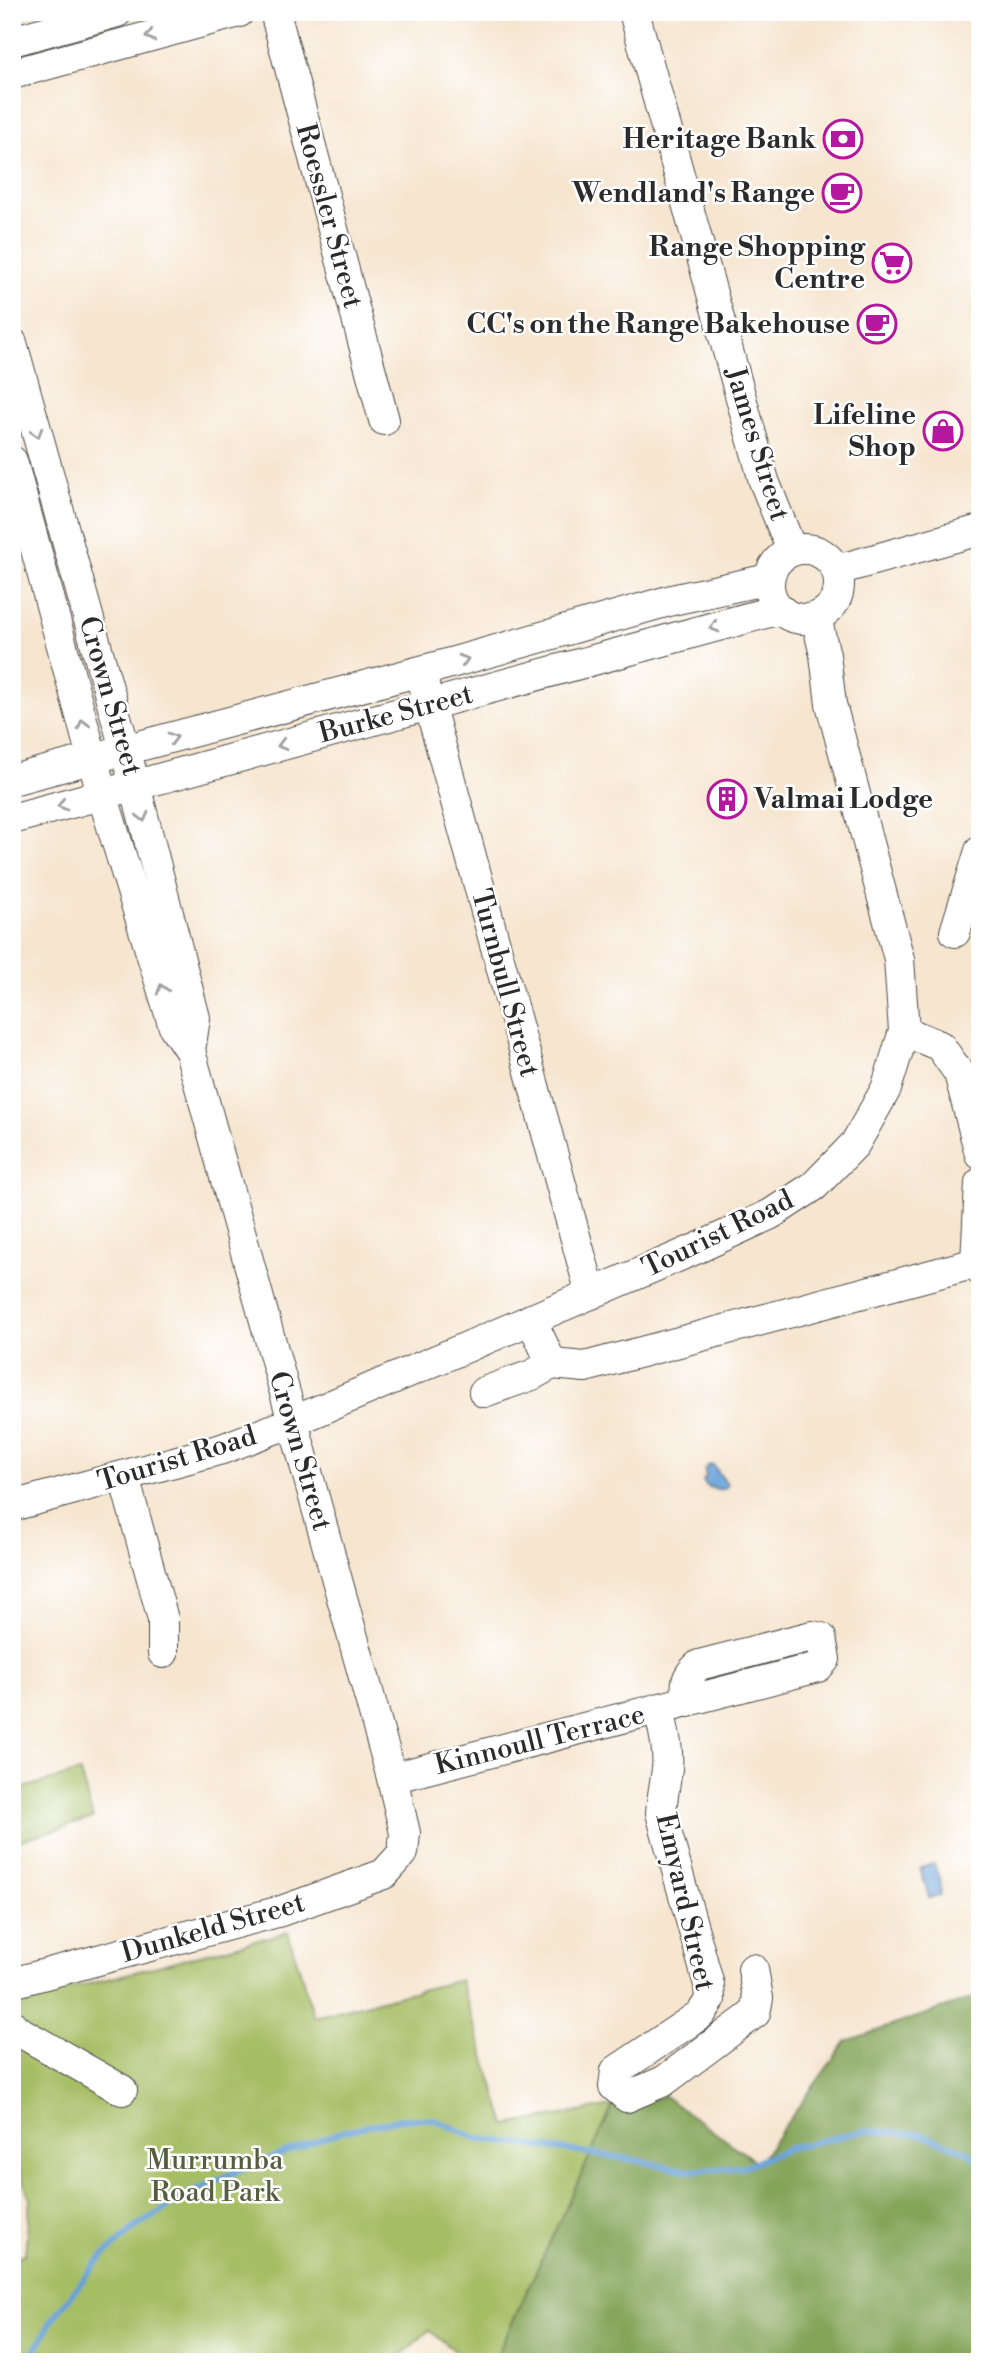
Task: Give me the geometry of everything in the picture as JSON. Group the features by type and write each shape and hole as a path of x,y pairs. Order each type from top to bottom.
{"street":[{"path":"12,41 117,12"},
{"path":"12,74 239,12"},
{"name":"Roessler Street","path":"275,12 384,420"},
{"name":"James Street","path":"634,12 764,481 792,551"},
{"name":"Crown Street","path":"12,343 135,785 195,1018 190,1051"},
{"name":"Crown Street","path":"12,461 102,794 174,1027 190,1051 392,1778 405,1833 403,1853"},
{"path":"837,570 980,530"},
{"path":"802,548 823,554 837,570 838,593 833,604 816,617 796,618 780,609 773,600 769,579 776,562 792,551 802,548"},
{"name":"Burke Street","path":"12,780 420,672 671,600 769,579"},
{"name":"Burke Street","path":"12,819 780,609"},
{"path":"816,617 825,655 831,704 900,960 904,1031 940,1046 959,1073 980,1154"},
{"name":"Turnbull Street","path":"420,672 591,1294"},
{"path":"955,932 980,851"},
{"name":"Tourist Road","path":"12,1506 222,1449 292,1422 771,1214 814,1186 855,1144 886,1089 904,1031"},
{"path":"484,1392 532,1375 552,1364 585,1367 978,1267 980,1183"},
{"path":"531,1319 552,1364"},
{"path":"124,1477 163,1619 163,1653"},
{"name":"Kinnoull Terrace","path":"392,1778 818,1667"},
{"name":"Emyard Street","path":"659,1709 666,1743 667,1768 661,1813 709,1985 710,2000 701,2014 616,2071 614,2086 627,2097 664,2081 755,2013 758,1998 753,1969"},
{"name":"Dunkeld Street","path":"12,1983 281,1911 384,1874 403,1853"},
{"path":"12,2025 121,2090"}],"green space":[{"path":"80,1772 93,1818 12,1843 12,1791"},
{"name":"Murrumba Road Park","path":"288,1932 314,2017 460,1980 506,2125 613,2106 494,2362 469,2362 429,2330 394,2362 12,2362 12,2258 25,2254 30,2199 12,2151 12,2004"},
{"path":"980,1996 980,2362 494,2362 613,2106 664,2096 758,2163 846,2041"}],"water":[{"path":"713,1465 727,1484 723,1489 712,1488 703,1481 706,1476 704,1470"},
{"path":"934,1864 940,1880 941,1895 929,1898 920,1868"}],"waterway":[{"path":"29,2362 52,2320 96,2263 133,2229 190,2193 242,2169 343,2131 401,2119 433,2119 476,2138 629,2159 690,2171 742,2167 793,2147 864,2131 920,2134 968,2152 980,2163"}],"place":[{"name":"Heritage Bank","path":"843,139"},
{"name":"Wendland's Range","path":"842,193"},
{"name":"Range Shopping Centre","path":"892,263"},
{"name":"CC's on the Range Bakehouse","path":"877,324"},
{"name":"Lifeline Shop","path":"943,431"},
{"name":"Valmai Lodge","path":"727,799"}]}
